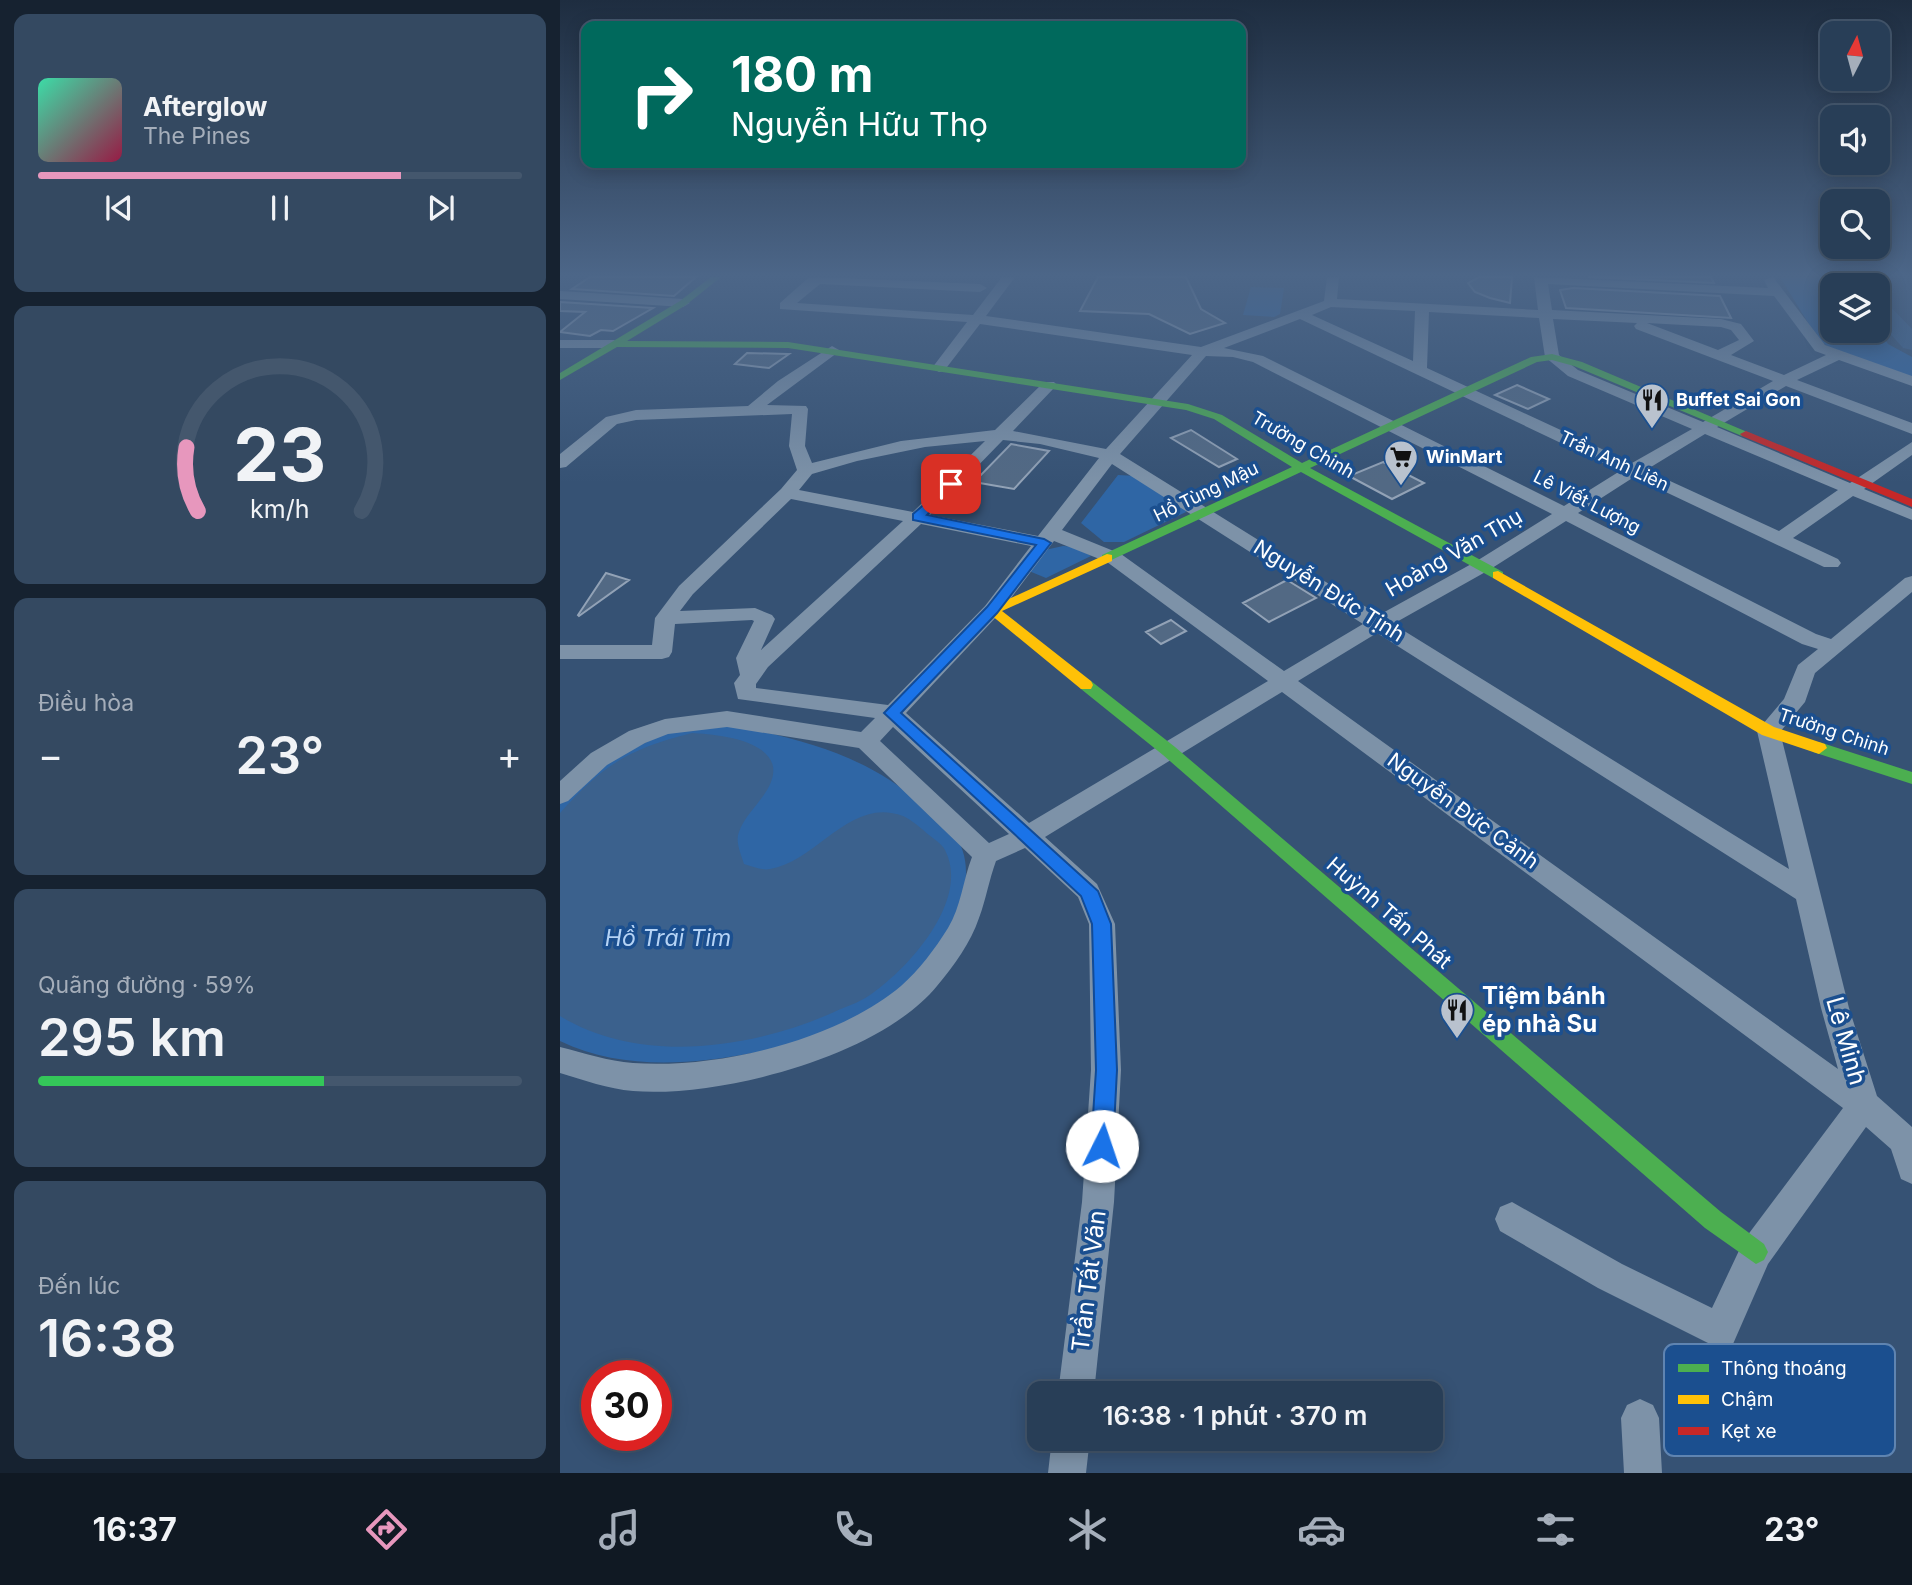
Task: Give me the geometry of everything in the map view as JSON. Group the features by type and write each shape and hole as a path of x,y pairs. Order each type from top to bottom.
{"main road":[{"path":"560,377 611,346"},
{"name":"Trường Chinh","path":"792,346 1158,401 1218,417 1300,467 1482,566 1768,732 1912,778"},
{"name":"Hồ Tùng Mậu","path":"992,610 1114,558 1464,391 1535,359 1552,357"},
{"path":"1856,486 1912,503"},
{"name":"Huỳnh Tấn Phát","path":"992,610 1169,751 1702,1211 1756,1252"}],"street":[{"path":"931,367 945,346"},
{"name":"Lê Viết Lượng","path":"1174,346 1258,359 1392,424 1810,639 1832,646"},
{"path":"866,741 992,610 1110,455 1158,401 1202,352 1219,346"},
{"name":"Trần Anh Liên","path":"1368,346 1831,563"},
{"path":"1420,370 1421,346"},
{"path":"1550,346 1552,357 1573,373 1710,425 1856,486 1912,515"},
{"path":"1695,346 1912,429"},
{"path":"1720,355 1738,346"},
{"path":"1818,346 1836,356 1912,381"},
{"path":"751,411 783,384 832,350"},
{"name":"Hoàng Văn Thụ","path":"986,855 1028,836 1379,623 1482,566 1633,470 1786,380 1836,356"},
{"path":"727,719 748,684 1049,385"},
{"path":"560,463 612,419 636,415 800,409 797,446 806,470 786,493 686,590 665,618 662,652 560,652"},
{"name":"Nguyễn Đức Tịnh","path":"806,470 841,459 901,447 1000,435 1110,455 1808,894"},
{"path":"1780,539 1912,447"},
{"name":"Nguyễn Đức Cảnh","path":"786,493 1048,538 1114,558 1864,1105"},
{"path":"1768,732 1794,702 1806,670 1912,582"},
{"path":"665,618 755,614 765,619 747,658 748,684"},
{"path":"748,684 892,713"},
{"name":"Trần Tất Văn","path":"892,713 1088,891 1102,924 1106,1070 1098,1202 1077,1381"},
{"path":"560,795 599,759 637,737 665,727 727,719 866,741 986,855 976,876 960,932 905,999 859,1026 807,1049 745,1069 714,1075 631,1076 560,1060"},
{"name":"Lê Minh","path":"1512,1219 1610,1276 1720,1331 1756,1252 1864,1105 1835,1008 1768,732"},
{"path":"1864,1105 1909,1150"},
{"path":"1640,1418 1643,1473"},
{"path":"1067,1473 1070,1451"}],"shaded area":[{"path":"1827,346 1891,346 1912,357 1912,380"},
{"path":"1118,475 1137,476 1184,504 1186,512 1124,542 1104,542 1081,523"},
{"path":"1063,546 1076,547 1091,556 1046,578 1029,571 1045,550"},
{"name":"Hồ Trái Tim","path":"732,726 783,736 855,761 899,787 945,823 964,854 966,880 960,906 947,932 911,978 890,997 843,1025 789,1046 704,1060 655,1062 606,1057 560,1041 560,803 602,765 664,733"}],"water":[{"name":"Hồ Trái Tim","path":"692,733 747,742 769,757 773,768 771,782 742,825 738,836 744,864 767,869 787,864 850,822 884,812 903,816 944,848 951,870 950,890 943,911 932,932 917,951 870,995 832,1013 766,1036 695,1046 660,1046 625,1041 591,1031 560,1016 560,813 604,770 634,752"}],"building":[{"path":"747,353 789,354 769,368 735,364"},
{"path":"1517,385 1549,399 1528,409 1495,395"},
{"path":"1191,430 1237,459 1219,467 1171,438"},
{"path":"1011,444 1049,451 1014,489 974,482"},
{"path":"1383,462 1424,483 1392,499 1349,476"},
{"path":"606,573 629,580 579,616 578,615"},
{"path":"1287,580 1316,598 1269,622 1243,603"},
{"path":"1171,620 1186,631 1161,644 1146,632"}],"traffic: fast":[{"path":"560,377 612,346"},
{"path":"793,346 1188,407 1218,417 1300,467 1498,575"},
{"path":"1107,558 1535,359 1552,357 1578,364 1746,434"},
{"path":"1086,685 1169,751 1713,1220 1756,1252"},
{"path":"1819,748 1912,778"}],"traffic: slow":[{"path":"1086,685 992,610 1107,558"},
{"path":"1498,575 1768,731 1819,748"}],"traffic: jam":[{"path":"1746,434 1912,503"}],"place":[{"name":"Buffet Sai Gon","path":"1652,430"},
{"name":"WinMart","path":"1401,487"},
{"name":"Tiệm bánh ép nhà Su","path":"1457,1040"}],"route":[{"path":"951,484 918,517 1044,543 992,610 892,713 1088,891 1102,924 1106,1070 1102,1146"}]}
